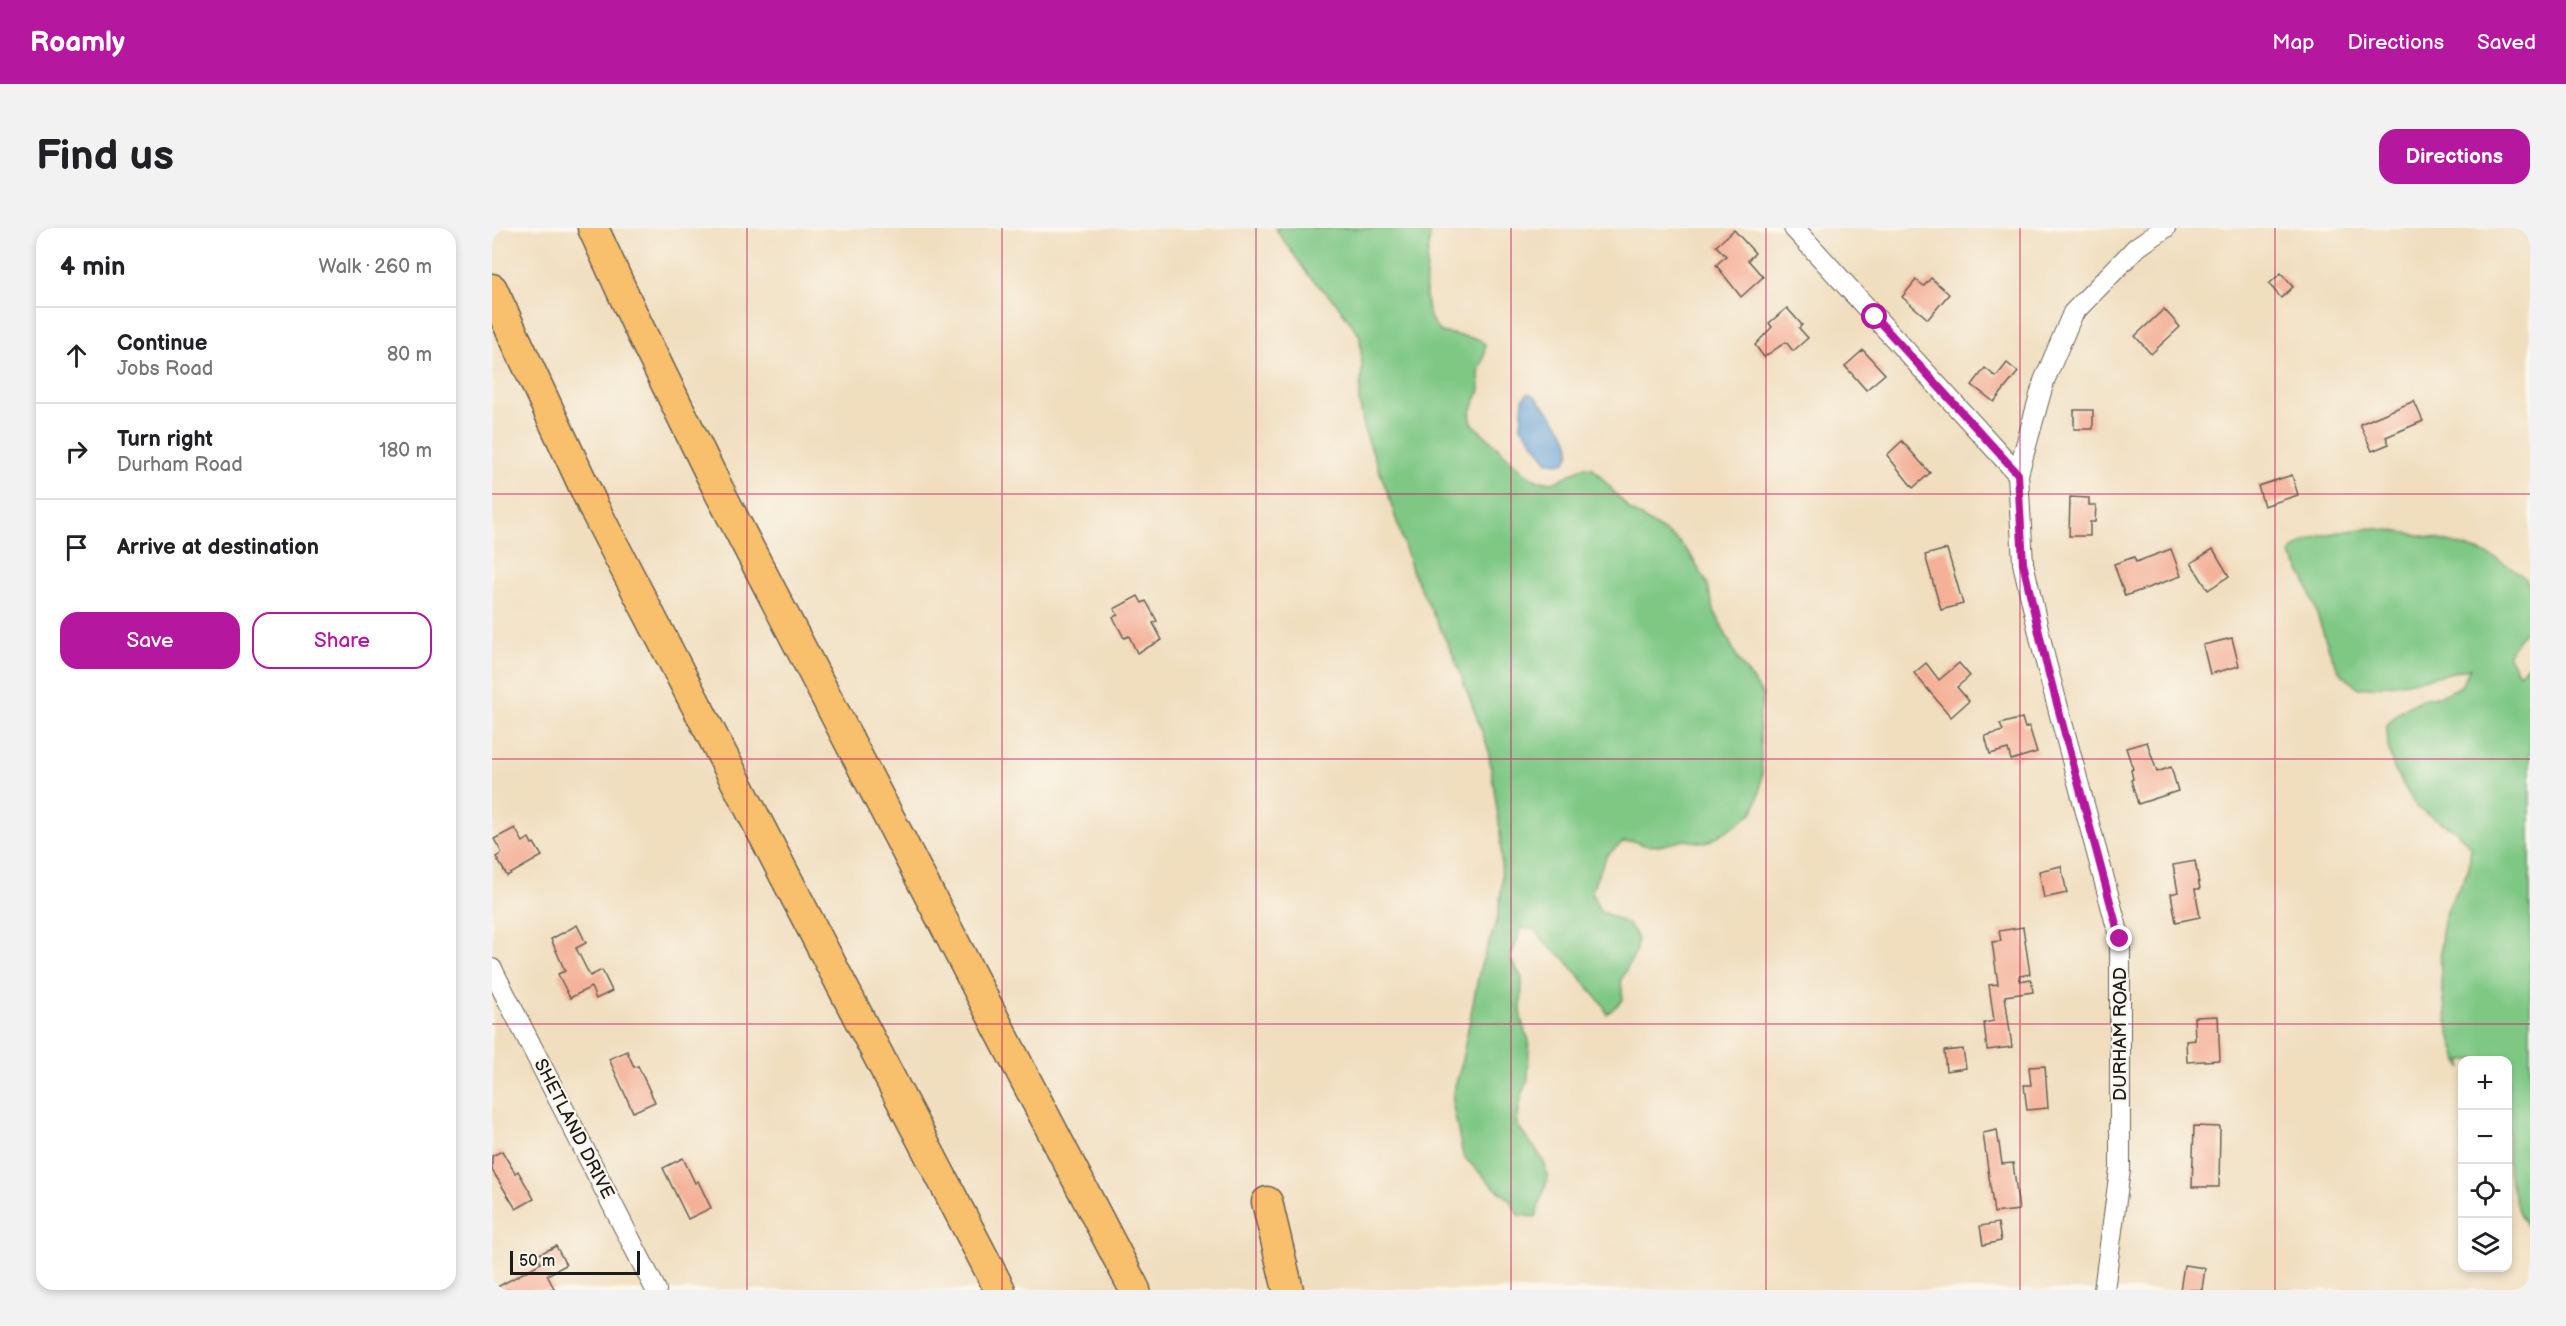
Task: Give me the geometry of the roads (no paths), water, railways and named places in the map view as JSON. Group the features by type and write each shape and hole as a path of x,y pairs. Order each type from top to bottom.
{"highway":[{"path":"593,228 641,334 719,491 1135,1290"},
{"path":"492,289 595,510 1000,1290"},
{"path":"1267,1202 1288,1290"}],"street":[{"path":"1794,228 2018,474"},
{"name":"DURHAM ROAD","path":"2104,1290 2120,1170 2120,939 2045,659 2023,563 2018,474 2044,381 2073,313 2137,247 2165,228"},
{"name":"SHETLAND DRIVE","path":"492,969 656,1290"}],"water":[{"path":"1528,393 1535,396 1562,428 1570,447 1569,455 1564,463 1548,462 1521,426 1523,399"}]}
